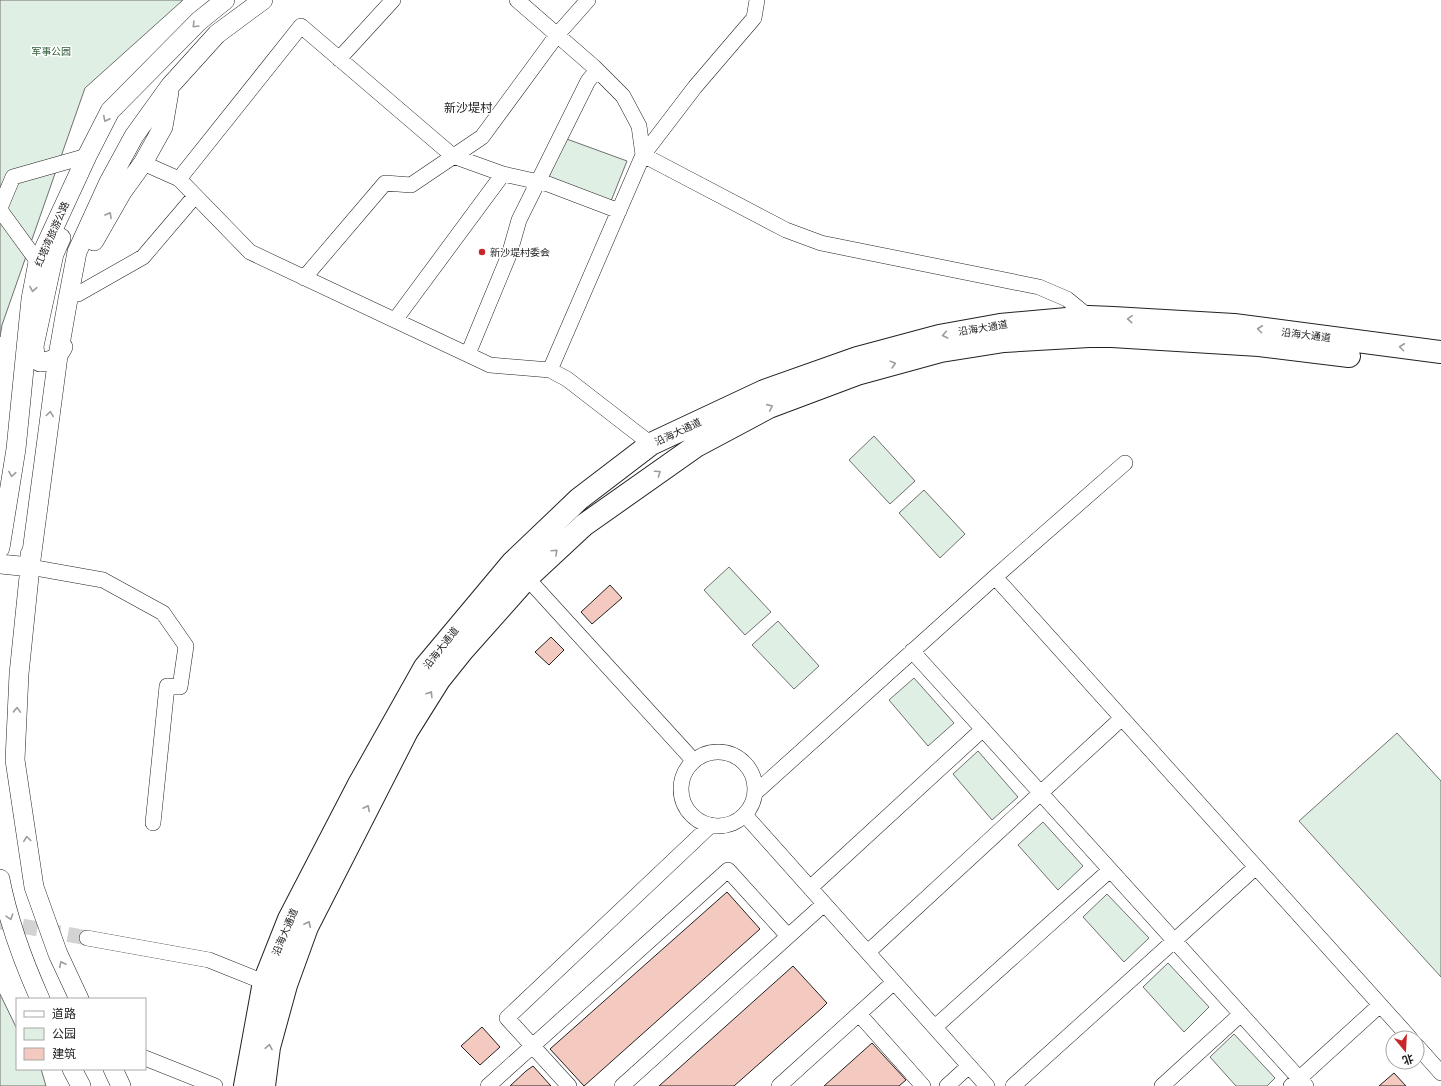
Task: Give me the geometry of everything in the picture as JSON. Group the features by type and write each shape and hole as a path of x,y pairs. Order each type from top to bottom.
{"highway":[{"name":"沿海大通道","path":"245,1086 264,982 289,919 358,786 425,667 447,640 519,571 696,446 728,418 764,391 857,358 939,336 1000,325 1089,317 1234,326 1441,352"},
{"name":"沿海大通道","path":"264,1086 272,1033 286,985 306,927 407,731 444,674 463,650 519,571 579,499 651,444 728,418 769,407 857,374 941,351 1004,341 1112,336 1259,345 1441,367"}],"main road":[{"name":"红塔湾旅游公路","path":"0,548 16,449 31,299 38,262 87,156 110,111 199,22 225,0"},
{"path":"79,998 58,954 34,887 15,760 18,674 30,567 58,356 68,299 77,252 109,182 134,136 170,86 217,34 263,0"},
{"path":"77,180 78,195 54,254 34,346 35,356 40,362 49,361 58,356 69,335 88,253 122,192 143,163 163,127 170,86"},
{"path":"16,449 26,430 34,427 41,433 34,495 30,567"},
{"path":"0,564 30,567"},
{"path":"0,880 3,897 28,971 40,998"},
{"path":"73,1070 81,1086"},
{"path":"113,1070 121,1086"}],"street":[{"path":"339,59 394,0"},
{"path":"517,0 597,70 623,96 639,126 643,155"},
{"path":"304,278 385,183 411,185 482,137 558,35 588,0"},
{"path":"550,370 643,155 694,87 754,18 756,0"},
{"path":"179,180 301,26 453,156 503,174 548,184 619,211"},
{"path":"468,354 509,255 519,220 588,81 597,70"},
{"path":"643,155 786,230 821,243 1039,287 1067,299 1089,317"},
{"path":"38,262 0,209 4,190 13,177 87,156"},
{"path":"143,163 179,180 250,252 490,365 550,370 567,379 651,444"},
{"path":"395,320 503,174"},
{"path":"78,294 143,257 195,196"},
{"path":"755,793 994,577 1125,463"},
{"path":"30,567 103,580 163,613 186,646 180,687 167,686 154,823"},
{"path":"519,571 693,760"},
{"path":"994,577 1403,1030"},
{"path":"912,651 1241,1014 1299,1084 1380,1005"},
{"path":"868,952 1122,718"},
{"path":"810,888 983,729"},
{"path":"717,751 730,753 741,759 750,768 754,780 755,793 752,805 745,815 735,822 723,826 711,826 700,822 691,814 684,804 680,793 681,781 693,760 704,754 717,751"},
{"path":"745,815 987,1086"},
{"path":"569,1086 508,1018 711,826"},
{"path":"1013,1086 1256,867"},
{"path":"488,1086 728,870 788,936"},
{"path":"935,1027 1110,870"},
{"path":"622,1086 824,904"},
{"path":"87,938 209,960 264,982"},
{"path":"779,1086 894,982"},
{"path":"859,1014 923,1086"},
{"path":"1162,1086 1241,1014"},
{"path":"1425,1055 1441,1073"},
{"path":"146,1058 215,1086"},
{"path":"947,1086 969,1066"}],"green space":[{"name":"军事公园","path":"0,0 183,0 85,88 2,325 0,337"},
{"path":"564,138 627,161 611,201 549,177"},
{"path":"874,436 915,481 890,504 849,460"},
{"path":"924,490 965,534 940,558 899,513"},
{"path":"729,567 771,612 745,635 704,590"},
{"path":"778,621 819,666 794,689 752,645"},
{"path":"914,678 954,723 928,746 889,700"},
{"path":"1397,733 1441,781 1441,977 1299,821"},
{"path":"978,751 1018,797 992,820 953,774"},
{"path":"1043,822 1083,866 1058,890 1018,845"},
{"path":"1107,894 1149,938 1124,962 1083,917"},
{"path":"1168,963 1209,1007 1184,1032 1143,987"},
{"path":"0,994 16,1027 16,1070 41,1070 46,1086 0,1086"},
{"path":"1234,1034 1275,1078 1267,1086 1236,1086 1210,1057"}],"building":[{"path":"610,585 622,598 592,624 581,612"},
{"path":"551,637 564,650 549,665 535,652"},
{"path":"727,892 760,929 584,1086 550,1049"},
{"path":"793,966 827,1003 821,1009 734,1086 659,1086"},
{"path":"482,1027 500,1047 480,1065 461,1046"},
{"path":"872,1043 906,1080 899,1086 824,1086"},
{"path":"533,1066 551,1086 510,1086 526,1071"},
{"path":"1394,1073 1406,1086 1379,1086"}],"tunnel":[{"path":"0,922 87,938"}],"place":[{"name":"新沙堤村委会","path":"482,252"}],"district":[{"name":"新沙堤村","path":"468,108"}]}
